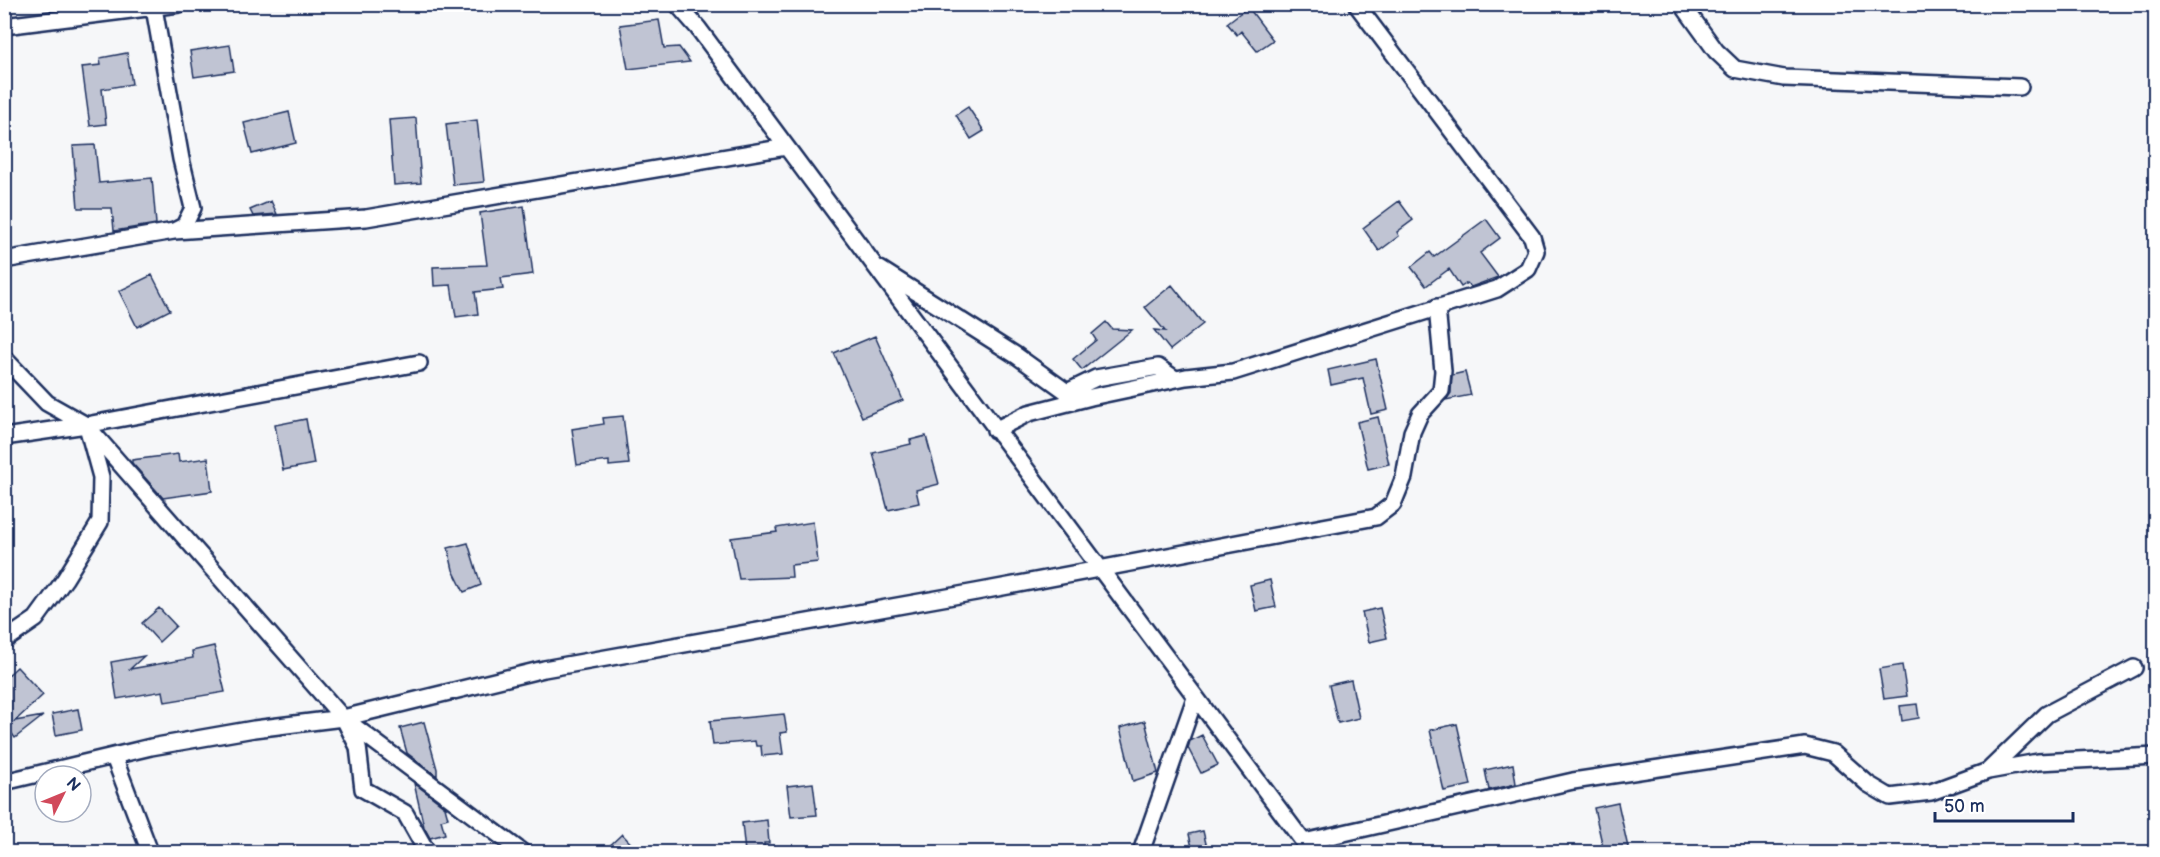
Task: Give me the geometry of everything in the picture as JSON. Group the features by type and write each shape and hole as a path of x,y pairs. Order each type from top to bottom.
{"street":[{"path":"4,26 179,4"},
{"path":"677,4 698,28 1307,847 1573,781 1805,746 1833,753 1868,784 1890,797 1931,792 1988,771 2038,762 2156,756"},
{"path":"996,430 1029,413 1175,379 1233,372 1497,289 1528,269 1536,251 1532,237 1356,4"},
{"path":"1682,4 1716,51 1735,69 1784,78 2020,87"},
{"path":"154,8 181,159 193,208 184,226 174,231"},
{"path":"4,260 174,231 366,218 786,147"},
{"path":"872,264 1017,356 1066,392 1096,378 1158,367 1175,379"},
{"path":"4,782 151,747 254,729 343,718 544,669 1100,570 1376,517 1393,504 1404,477 1412,432 1420,414 1441,391 1443,371 1437,307"},
{"path":"4,358 47,403 86,425 343,718 522,852"},
{"path":"4,437 86,425 419,363"},
{"path":"4,641 36,619 65,579 99,522 101,477 86,425"},
{"path":"1988,771 2046,714 2134,668"},
{"path":"1141,852 1195,698"},
{"path":"343,718 358,747 363,789 405,813 427,852"},
{"path":"114,757 150,852"}],"building":[{"path":"1248,7 1273,40 1257,51 1241,31 1237,35 1227,23"},
{"path":"659,20 664,48 679,47 690,62 628,69 620,25"},
{"path":"230,45 234,71 194,77 190,51"},
{"path":"127,53 132,84 102,89 106,124 90,126 82,67 101,65 100,58"},
{"path":"968,107 984,131 971,139 956,115"},
{"path":"289,112 296,143 252,154 244,123"},
{"path":"416,118 421,183 394,185 389,120"},
{"path":"477,120 484,182 453,185 446,124"},
{"path":"95,145 99,183 152,178 156,224 114,231 112,208 78,208 73,146"},
{"path":"271,201 277,214 253,216 250,210"},
{"path":"1399,201 1413,220 1397,232 1399,236 1379,251 1363,228"},
{"path":"524,206 533,274 501,278 503,289 475,292 478,314 456,317 451,285 434,286 433,267 487,265 480,213"},
{"path":"1486,219 1500,238 1480,253 1498,277 1471,287 1467,283 1461,287 1449,269 1426,286 1411,267 1430,252 1434,257"},
{"path":"152,275 170,310 137,327 119,291"},
{"path":"1172,285 1203,324 1170,350 1154,330 1165,331 1145,307"},
{"path":"1106,322 1112,329 1132,330 1082,370 1073,359 1096,340 1092,334"},
{"path":"875,336 903,400 862,417 834,353"},
{"path":"1376,359 1388,410 1371,414 1363,378 1331,385 1328,370"},
{"path":"1465,372 1471,395 1446,400 1451,393 1452,375"},
{"path":"623,416 629,464 609,466 609,461 577,465 572,429 604,424 603,418"},
{"path":"1378,417 1389,464 1368,469 1357,422"},
{"path":"306,419 314,464 283,470 275,425"},
{"path":"926,436 939,484 916,490 919,503 888,510 873,453 911,444 910,440"},
{"path":"178,454 179,462 208,458 212,491 163,498 132,463 132,460"},
{"path":"813,522 818,562 791,565 792,577 739,579 731,538 777,532 776,528"},
{"path":"468,543 481,585 464,592 453,570 448,548"},
{"path":"1270,580 1276,607 1256,611 1250,585"},
{"path":"159,608 176,626 159,642 142,623"},
{"path":"1380,608 1387,638 1369,642 1362,612"},
{"path":"214,646 225,692 165,702 163,691 117,699 111,662 144,656 130,669 193,658 192,651"},
{"path":"1902,665 1907,696 1884,699 1879,669"},
{"path":"17,667 43,695 15,721 43,716 15,738 8,728 4,731 4,679"},
{"path":"1351,680 1359,718 1338,723 1329,685"},
{"path":"1917,704 1919,718 1902,721 1900,706"},
{"path":"78,709 82,730 56,735 52,714"},
{"path":"784,714 787,732 780,733 783,754 762,756 761,746 756,746 755,741 713,745 710,721"},
{"path":"1145,721 1158,773 1133,781 1120,728"},
{"path":"424,722 437,776 407,753 400,728"},
{"path":"1457,724 1471,785 1444,791 1430,730"},
{"path":"1202,735 1218,765 1201,773 1188,748 1190,741"},
{"path":"1513,764 1516,784 1489,790 1485,770"},
{"path":"414,783 445,807 448,818 441,820 445,834 430,838 424,827"},
{"path":"813,783 817,815 791,817 787,786"},
{"path":"1618,803 1629,852 1604,852 1594,808"},
{"path":"767,820 769,843 764,843 765,850 745,852 742,823"},
{"path":"1203,831 1208,852 1193,852 1189,834"},
{"path":"622,834 639,852 603,852"}]}
